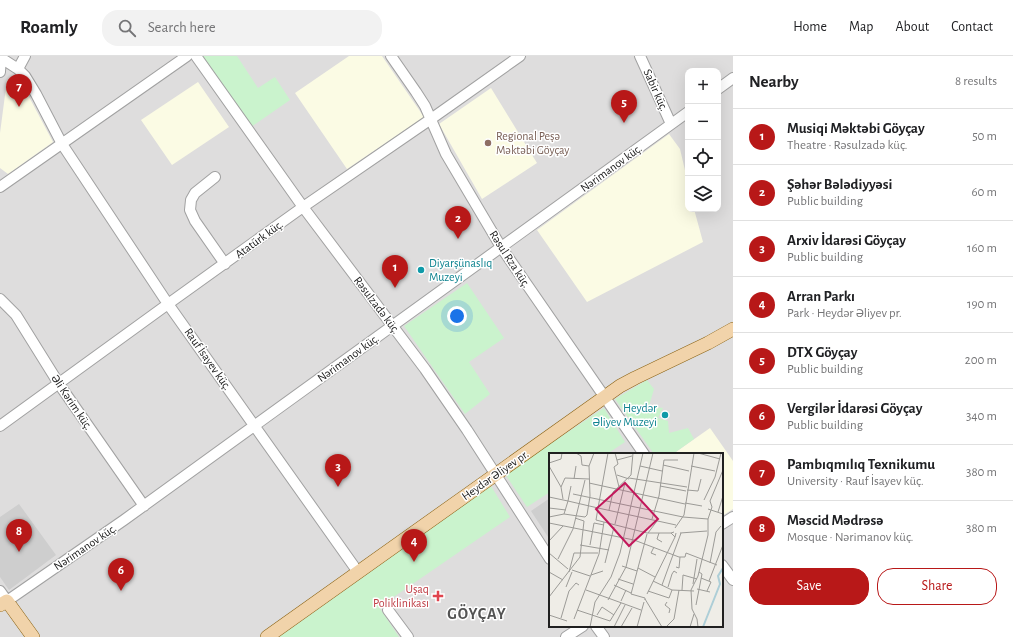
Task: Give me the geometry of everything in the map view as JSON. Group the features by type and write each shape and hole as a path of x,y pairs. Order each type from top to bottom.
{"main road":[{"name":"Heydər Əliyev pr.","path":"267,637 604,397 635,378 708,343 733,329"},
{"path":"2,599 33,637"}],"street":[{"path":"1,57 18,69 25,56"},
{"path":"0,187 5,180 62,144 187,56"},
{"name":"Rəsulzadə küç.","path":"196,56 303,207 425,369 549,557"},
{"name":"Rəsul Rza küç.","path":"391,56 416,92 431,119 446,154 501,247 643,453"},
{"name":"Atatürk küç.","path":"0,426 303,207 520,56"},
{"name":"Sabir küç.","path":"640,56 671,124"},
{"path":"0,72 1,57"},
{"name":"Rauf İsayev küç.","path":"18,69 36,94 62,144 168,304 358,572"},
{"path":"721,87 733,78"},
{"name":"Nərimanov küç.","path":"2,599 144,506 685,114"},
{"path":"215,176 195,194 191,200 190,210 195,221 225,264"},
{"name":"Əli Kərim küç.","path":"0,299 16,315 59,384 144,506"},
{"path":"723,523 733,517"},
{"path":"723,566 733,580"},
{"path":"388,610 408,637"},
{"path":"566,637 581,627"},
{"path":"597,627 604,637"}],"shaded area":[{"name":"GÖYÇAY","path":"0,56 733,56 733,637 0,637"},
{"path":"349,56 382,56 424,117 347,169 295,93"},
{"path":"7,80 20,80 53,142 8,174 0,168 0,133"},
{"path":"198,82 229,127 172,165 141,120"},
{"name":"Regional Peşə Məktəbi Göyçay","path":"491,88 537,163 482,199 439,124"},
{"path":"669,134 680,149 685,170 685,212 695,212 703,242 587,302 537,230"},
{"path":"710,428 733,461 733,509 723,515 723,453 674,453"},
{"path":"549,499 549,538 531,511"},
{"path":"19,504 56,555 9,590 0,577 0,517"}],"green space":[{"path":"202,56 237,56 258,88 275,77 290,100 251,127"},
{"path":"467,283 504,338 469,362 490,394 465,414 404,326"},
{"path":"647,380 654,389 649,406 663,408 658,418 668,421 669,433 688,428 694,439 674,453 653,453 615,399"},
{"path":"604,408 625,442 608,453 549,453 549,493 527,507 505,474"},
{"path":"491,486 510,517 379,607 399,637 279,637"}],"place":[{"name":"Pambıqmılıq Texnikumu","path":"19,107"},
{"name":"DTX Göyçay","path":"624,123"},
{"name":"Regional Peşə Məktəbi Göyçay","path":"488,143"},
{"name":"Şəhər Bələdiyyəsi","path":"458,239"},
{"name":"Diyarşünaslıq Muzeyi","path":"421,270"},
{"name":"Musiqi Məktəbi Göyçay","path":"395,288"},
{"name":"Heydər Əliyev Muzeyi","path":"665,415"},
{"name":"Arxiv İdarəsi Göyçay","path":"338,487"},
{"name":"Məscid Mədrəsə","path":"19,552"},
{"name":"Arran Parkı","path":"414,562"},
{"name":"Vergilər İdarəsi Göyçay","path":"121,591"},
{"name":"Uşaq Poliklinikası","path":"438,596"}],"district":[{"name":"GÖYÇAY","path":"477,614"}]}
